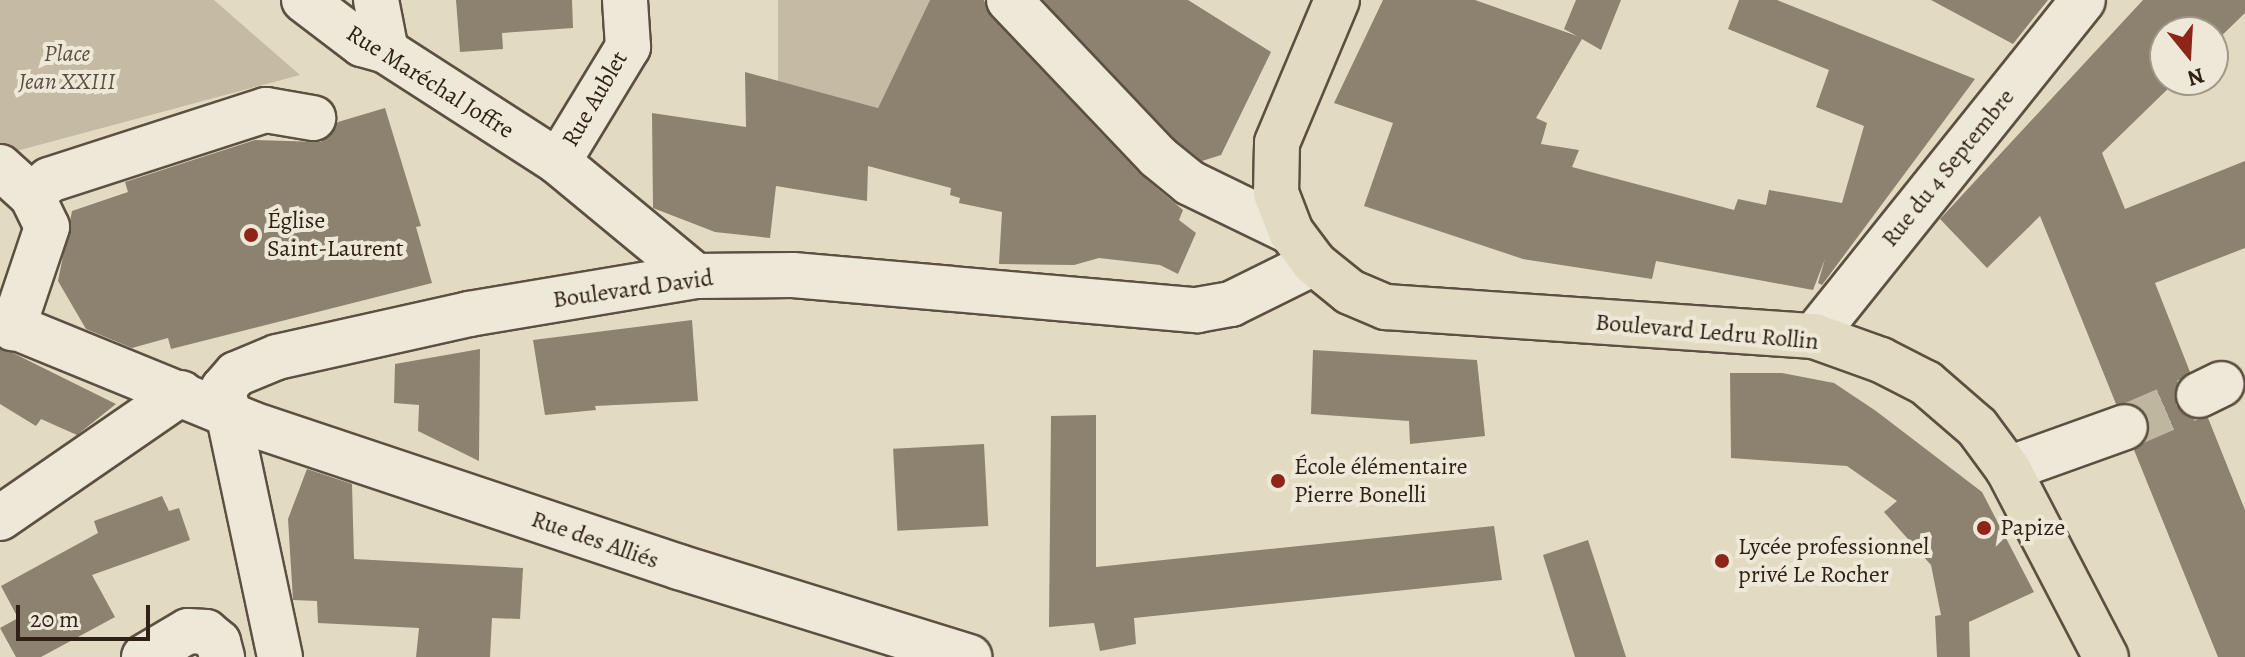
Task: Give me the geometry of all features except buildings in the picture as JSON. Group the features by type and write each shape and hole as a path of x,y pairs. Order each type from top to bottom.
{"main road":[{"path":"1302,247 1276,193 1277,143 1337,0"},
{"name":"Boulevard Ledru Rollin","path":"1302,247 1350,292 1386,307 1436,314 1814,336 1926,383 1977,427 2008,469 2106,657"}],"street":[{"name":"Rue Maréchal Joffre","path":"304,0 362,44 386,51 558,162"},
{"path":"376,0 386,51"},
{"name":"Rue Aublet","path":"625,0 628,47 558,162 696,276"},
{"path":"1009,0 1158,157 1190,183 1302,247"},
{"name":"Rue du 4 Septembre","path":"1814,336 2083,0"},
{"path":"32,196 49,180 266,110 313,118"},
{"path":"0,167 32,196 47,227 7,325 225,412 280,657"},
{"name":"Boulevard David","path":"225,412 223,389 236,374 277,357 469,314 696,276 793,275 1197,310 1231,304 1302,247"},
{"path":"0,518 181,393"},
{"name":"Rue des Alliés","path":"225,412 664,563 969,657"},
{"path":"2008,469 2125,427"},
{"path":"144,657 188,631 206,632 218,642 222,657"}],"green space":[{"name":"Place Jean XXIII","path":"0,0 214,0 300,75 9,153 0,145"},
{"path":"778,0 930,0 878,108 778,81"}],"tunnel":[{"path":"2125,427 2199,395"}],"place":[{"name":"Église Saint-Laurent","path":"251,235"},
{"name":"École élémentaire Pierre Bonelli","path":"1278,481"},
{"name":"Papize","path":"1984,528"},
{"name":"Lycée professionnel privé Le Rocher","path":"1722,561"}]}
